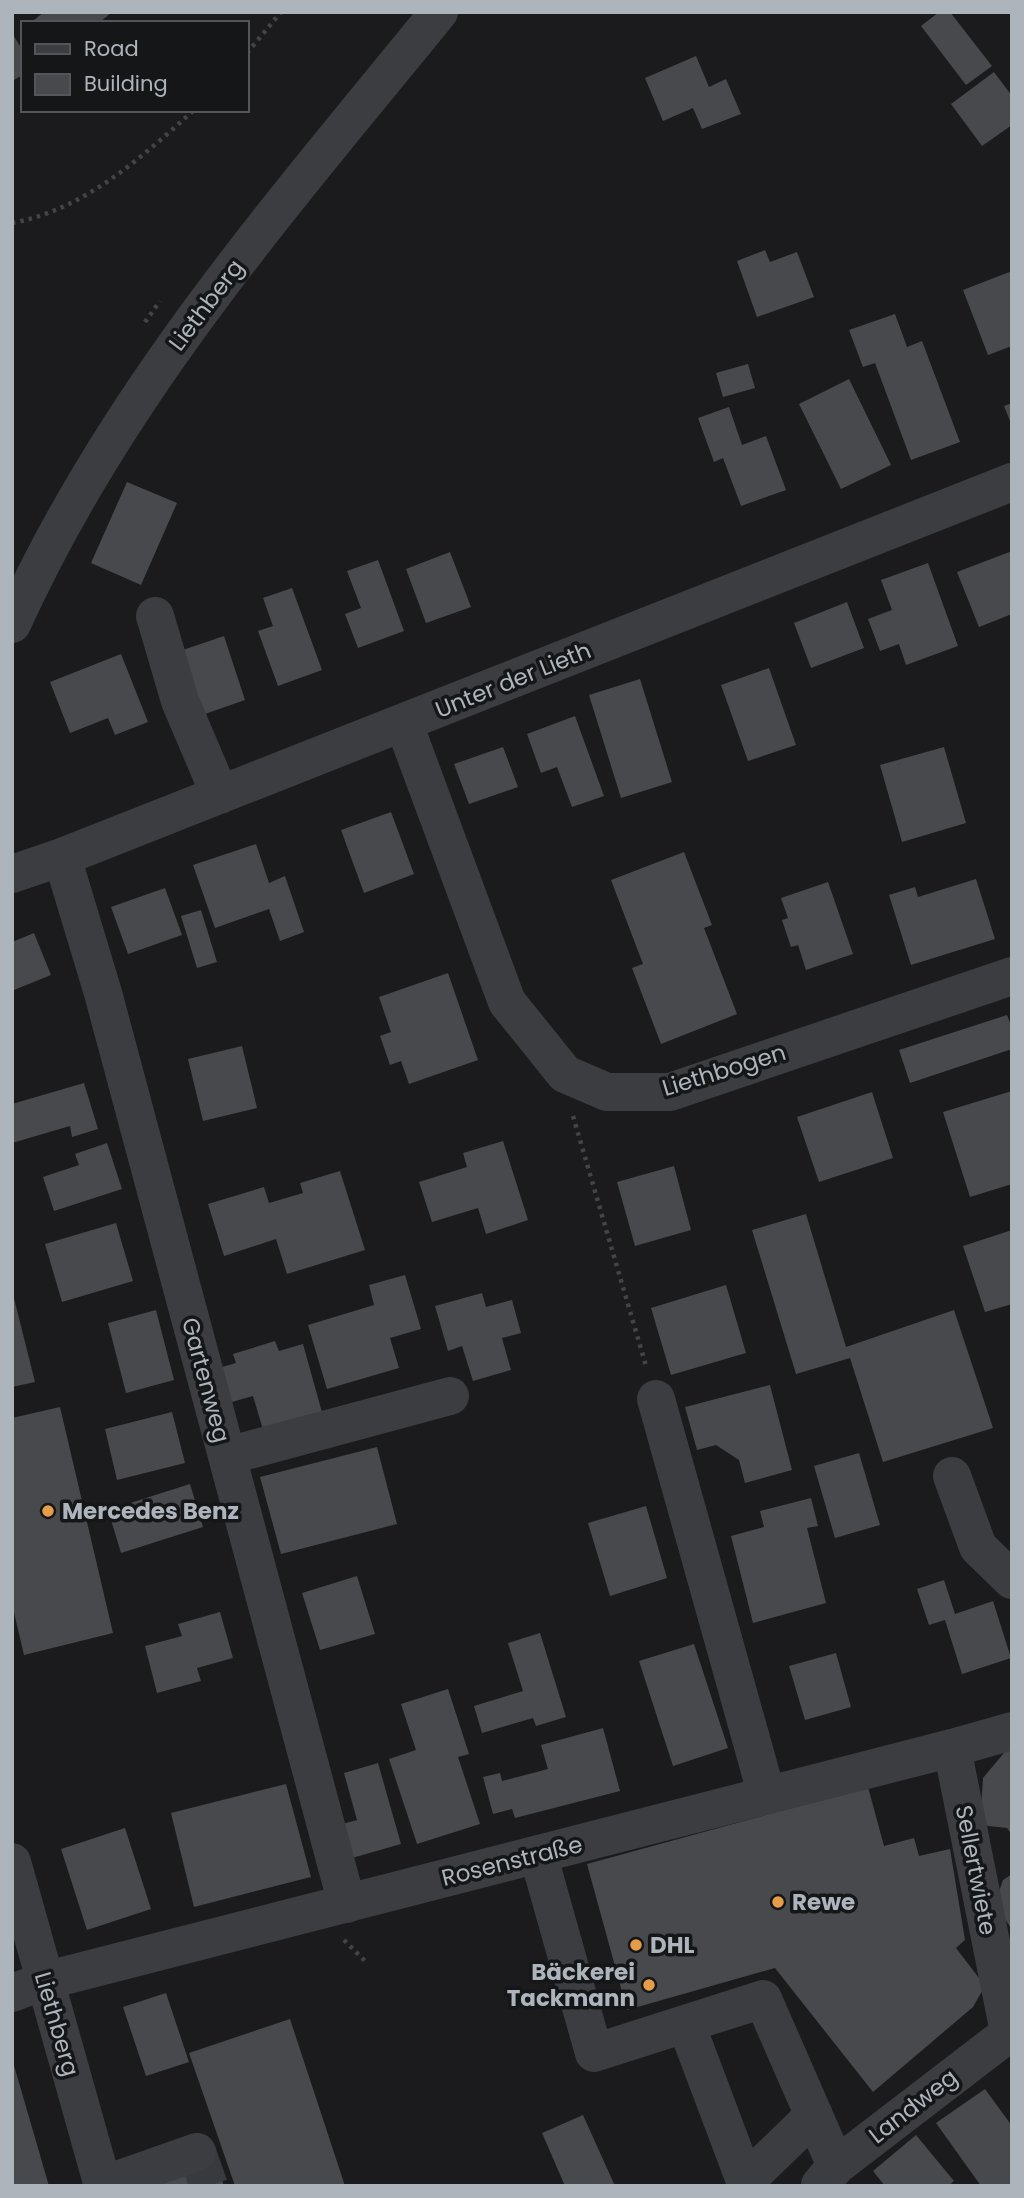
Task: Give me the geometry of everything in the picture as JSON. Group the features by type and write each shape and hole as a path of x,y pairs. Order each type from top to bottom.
{"street":[{"name":"Liethberg","path":"12,624 37,569 71,506 152,378 275,213 439,12"},
{"name":"Unter der Lieth","path":"12,874 404,724 1012,482"},
{"path":"155,616 180,701 220,795"},
{"name":"Liethbogen","path":"404,724 506,1002 565,1073 607,1092 670,1092 1012,976"},
{"name":"Gartenweg","path":"62,857 106,1007 347,1903"},
{"path":"227,1456 450,1396"},
{"path":"656,1399 766,1796"},
{"path":"952,1476 978,1548 1012,1580"},
{"name":"Rosenstraße","path":"28,1987 1012,1731"},
{"name":"Sellertwiete","path":"952,1748 1011,2031"},
{"path":"538,1854 594,2053 763,1999 814,2115 828,2176"},
{"name":"Liethberg","path":"12,1862 28,1987 103,2185"},
{"path":"686,2024 746,2184 814,2115"},
{"name":"Landweg","path":"828,2176 1011,2031"},
{"path":"103,2185 197,2152"}],"path":[{"path":"248,52 281,12"},
{"path":"12,223 34,219 106,184 156,145 192,112"},
{"path":"565,1073 572,1111 656,1399"}],"building":[{"path":"44,12 112,12 101,21 34,20"},
{"path":"939,12 950,12 992,66 966,85 921,26"},
{"path":"12,33 21,48 21,76 12,81"},
{"path":"696,56 709,87 726,79 741,114 702,129 693,108 663,121 645,78"},
{"path":"994,72 1012,96 1012,125 982,146 951,104"},
{"path":"765,250 770,262 797,252 814,297 757,317 737,261"},
{"path":"1012,271 1012,346 988,355 963,290"},
{"path":"895,314 907,347 922,341 960,442 911,460 875,363 863,367 849,330"},
{"path":"748,364 755,388 723,397 716,373"},
{"path":"849,379 891,465 841,489 799,404"},
{"path":"1012,403 1012,426 1004,406"},
{"path":"729,407 742,445 766,436 786,490 741,506 723,458 714,462 698,418"},
{"path":"127,482 177,503 141,585 91,563"},
{"path":"1012,551 1012,614 979,627 957,572"},
{"path":"450,552 471,607 426,623 406,569"},
{"path":"378,560 404,631 358,648 345,614 361,608 347,571"},
{"path":"928,563 958,646 906,665 899,644 880,651 868,619 892,610 881,580"},
{"path":"292,588 322,670 278,686 258,631 273,626 263,598"},
{"path":"847,602 864,648 811,668 794,623"},
{"path":"224,636 245,700 202,715 180,651"},
{"path":"121,654 148,722 115,735 108,718 70,733 50,682"},
{"path":"769,668 796,745 748,761 721,685"},
{"path":"640,679 672,782 621,798 589,695"},
{"path":"575,716 604,796 572,807 557,767 541,773 527,734"},
{"path":"503,747 518,787 469,804 454,764"},
{"path":"944,747 966,823 902,842 880,765"},
{"path":"391,812 414,874 364,893 341,830"},
{"path":"256,844 269,883 285,876 304,932 280,941 269,909 215,928 193,865"},
{"path":"684,852 712,925 704,928 737,1014 661,1044 632,968 643,964 611,880"},
{"path":"976,879 995,939 911,965 889,895 915,887 918,897"},
{"path":"828,882 853,954 806,970 798,945 791,947 782,920 788,918 781,898"},
{"path":"165,888 182,935 128,954 111,907"},
{"path":"201,910 217,962 197,968 181,916"},
{"path":"34,933 51,975 14,990 12,942"},
{"path":"448,973 478,1060 409,1084 401,1061 390,1065 380,1036 391,1032 379,997"},
{"path":"1007,1015 1012,1028 1012,1049 910,1083 899,1050"},
{"path":"242,1046 257,1108 203,1121 188,1059"},
{"path":"84,1083 98,1129 72,1137 70,1126 12,1143 12,1104"},
{"path":"1012,1091 1012,1184 970,1197 943,1112"},
{"path":"872,1092 893,1158 819,1182 797,1117"},
{"path":"503,1141 528,1220 486,1234 478,1208 432,1222 419,1182 467,1167 463,1153"},
{"path":"107,1143 122,1189 54,1211 43,1177 79,1165 75,1154"},
{"path":"674,1166 691,1230 635,1246 617,1182"},
{"path":"340,1171 365,1250 287,1274 276,1239 224,1256 208,1204 264,1187 269,1203 303,1193 300,1183"},
{"path":"806,1214 846,1347 954,1310 993,1428 883,1462 850,1358 796,1374 752,1230"},
{"path":"116,1223 133,1281 62,1302 45,1244"},
{"path":"1012,1230 1012,1304 985,1312 963,1246"},
{"path":"405,1275 421,1329 390,1338 399,1368 327,1389 308,1325 374,1305 369,1285"},
{"path":"726,1285 746,1353 671,1375 651,1308"},
{"path":"12,1290 35,1382 12,1387"},
{"path":"482,1293 486,1307 512,1300 521,1333 502,1338 511,1370 473,1381 462,1346 448,1351 435,1306"},
{"path":"156,1310 174,1380 126,1393 108,1323"},
{"path":"275,1341 279,1351 303,1344 323,1416 264,1433 253,1396 221,1405 212,1370 236,1363 233,1354"},
{"path":"770,1385 792,1470 745,1483 739,1460 716,1445 697,1450 685,1407"},
{"name":"Mercedes Benz","path":"60,1407 113,1633 24,1655 12,1604 12,1418"},
{"path":"172,1412 185,1463 117,1480 105,1429"},
{"path":"377,1447 397,1524 281,1554 260,1477"},
{"path":"859,1453 880,1525 835,1538 814,1466"},
{"path":"190,1484 203,1527 121,1553 108,1510"},
{"path":"811,1498 818,1526 807,1528 826,1603 753,1623 731,1536 764,1527 760,1511"},
{"path":"646,1506 667,1578 610,1596 588,1523"},
{"path":"357,1576 375,1634 320,1650 302,1593"},
{"path":"944,1580 955,1614 993,1601 1011,1658 962,1674 945,1620 929,1625 917,1589"},
{"path":"220,1612 233,1658 197,1668 201,1681 157,1693 145,1646 182,1636 178,1624"},
{"path":"540,1633 566,1717 536,1726 533,1718 482,1733 474,1706 523,1691 508,1643"},
{"path":"694,1644 728,1748 673,1766 639,1661"},
{"path":"836,1653 851,1707 805,1720 789,1666"},
{"path":"448,1689 469,1754 458,1757 480,1824 417,1844 389,1759 416,1750 401,1704"},
{"path":"603,1728 620,1791 515,1818 512,1809 493,1814 483,1777 500,1773 502,1781 548,1769 541,1745"},
{"path":"1012,1747 1012,1835 1007,1828 980,1825 983,1778 1008,1748"},
{"path":"378,1763 401,1844 345,1860 335,1826 357,1820 344,1773"},
{"path":"286,1784 311,1877 194,1907 171,1813"},
{"name":"Rewe","path":"868,1787 884,1846 914,1838 919,1856 950,1849 965,1940 956,1948 985,1986 973,2007 873,2092 775,1968 627,2010 587,1864"},
{"path":"125,1828 151,1909 87,1930 61,1849"},
{"path":"1012,1874 1012,1930 995,1903 1003,1880"},
{"path":"166,1993 189,2062 146,2076 123,2007"},
{"path":"290,2019 345,2186 235,2186 189,2053"},
{"path":"13,2062 49,2186 12,2186"},
{"path":"985,2089 1012,2126 1012,2186 981,2186 936,2123"},
{"path":"583,2115 615,2186 565,2186 542,2133"},
{"path":"916,2135 954,2181 948,2186 885,2186 873,2171"},
{"path":"214,2157 224,2186 138,2186"}],"tunnel":[{"path":"197,2152 209,2186"}],"place":[{"name":"Mercedes Benz","path":"48,1511"},
{"name":"Rewe","path":"778,1902"},
{"name":"DHL","path":"636,1945"},
{"name":"Bäckerei Tackmann","path":"649,1985"}]}
